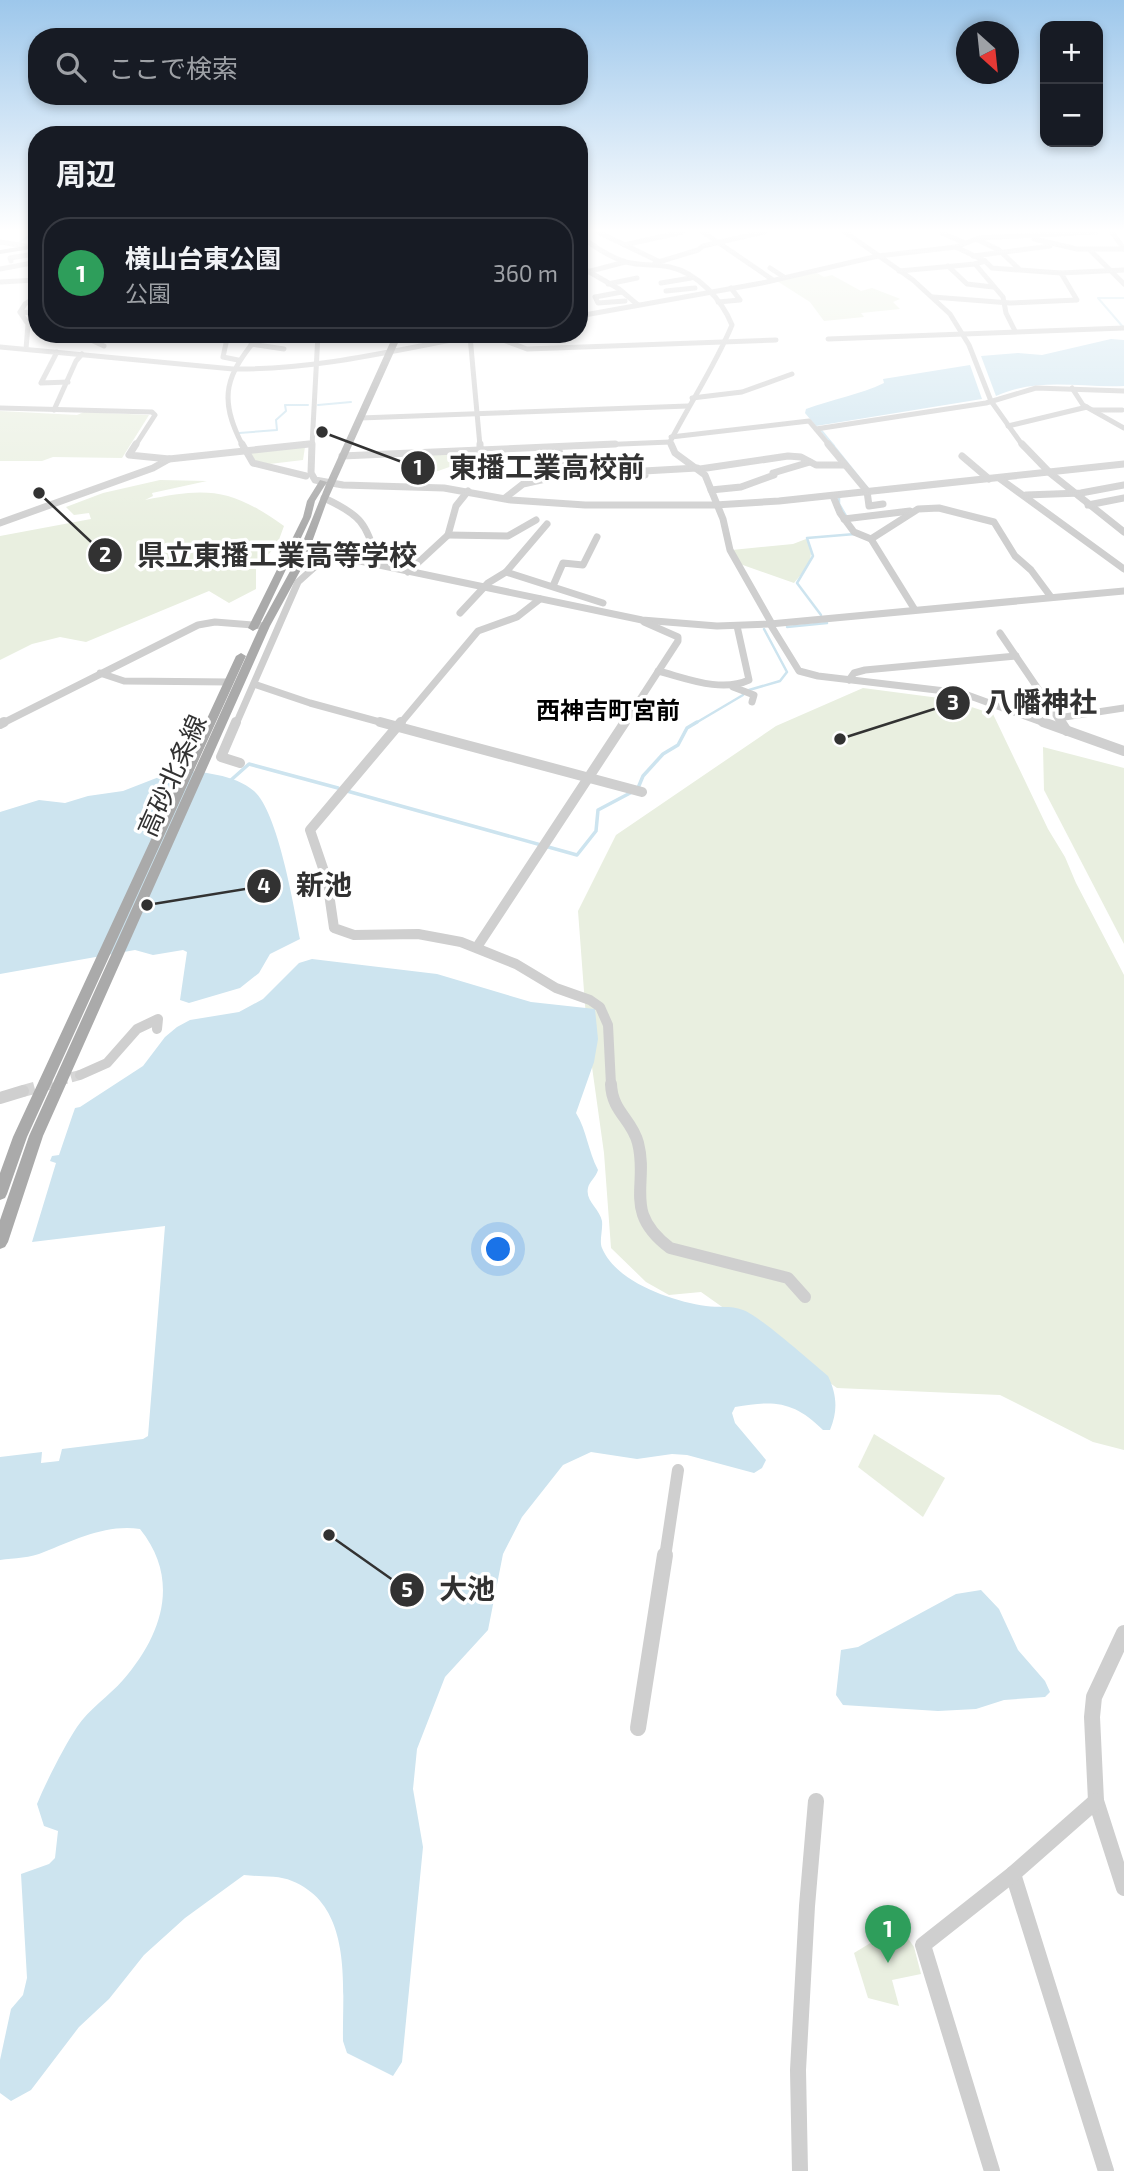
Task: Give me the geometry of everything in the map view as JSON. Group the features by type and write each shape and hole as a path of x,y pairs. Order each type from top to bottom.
{"main road":[{"name":"高砂北条線","path":"197,764 229,682 305,550 328,482 385,343"},
{"name":"高砂北条線","path":"0,1242 36,1136 105,967 260,625 311,502 328,482 342,456 394,343"},
{"name":"高砂北条線","path":"0,1194 20,1137 105,967"}],"street":[{"path":"26,349 28,333"},
{"path":"729,333 671,439 674,453 705,475 715,505 723,519 730,550 803,681"},
{"path":"828,338 955,333"},
{"path":"963,333 991,402 1008,426 1051,472 1124,532"},
{"path":"510,343 527,349 776,340"},
{"path":"97,343 104,346"},
{"path":"226,343 223,357 238,360"},
{"path":"317,343 311,477 328,482 468,491 505,498 612,506 715,505 837,495 1124,464"},
{"path":"0,347 233,369 316,365 433,343"},
{"path":"471,343 480,450"},
{"path":"284,349 254,344 233,369 225,387 226,407 236,437 256,465 306,476"},
{"path":"57,352 48,362 41,383 68,382"},
{"path":"54,410 76,361 82,354"},
{"path":"692,397 742,391 793,374"},
{"path":"1072,388 1078,399 1090,409 1124,428"},
{"path":"818,429 991,402 1023,390 1072,388 1124,391"},
{"path":"360,418 688,406"},
{"path":"0,408 152,412 155,415 129,455 169,459 312,444"},
{"path":"1008,426 1090,409 1122,410"},
{"path":"342,456 558,447 671,439 809,421 867,491 869,506 883,504"},
{"path":"505,498 523,484 550,478 538,463 568,461 560,454 558,447"},
{"path":"623,478 645,475 644,471 698,469 788,456 797,456 816,465 845,465"},
{"path":"962,456 989,479"},
{"path":"0,523 169,459"},
{"path":"718,462 726,466"},
{"path":"711,490 750,484 774,475 773,473 810,462"},
{"path":"999,478 1026,495 1124,569"},
{"path":"1026,495 1074,493 1124,485"},
{"path":"408,572 448,535 456,506 468,491"},
{"path":"837,495 856,534 871,540 915,610"},
{"path":"324,498 346,509 366,527 379,565"},
{"path":"1088,505 1124,498"},
{"path":"847,519 939,508 994,522 1015,556 1031,570 1051,597"},
{"path":"871,540 912,511"},
{"path":"448,535 508,536 536,520"},
{"path":"506,572 547,524"},
{"path":"553,586 563,563 583,565 597,537"},
{"path":"293,547 642,620 737,626 1124,591"},
{"path":"240,763 221,757 298,582 317,565 340,558"},
{"path":"460,613 467,601 475,598 498,574 506,572 603,603"},
{"path":"540,599 517,617 478,631 310,830 327,880 332,924 338,931 387,936 418,934 477,947 532,972 556,988 591,1000 605,1014 611,1049 614,1106 636,1137 641,1207 657,1240 670,1248 788,1278 805,1297"},
{"path":"477,947 678,641 678,637 653,628 642,620"},
{"path":"0,724 198,625 215,622 260,625"},
{"path":"733,687 749,680 737,626"},
{"path":"1000,633 1067,732"},
{"path":"849,680 854,673 865,670 1016,656"},
{"path":"658,671 733,687 755,698"},
{"path":"799,671 849,680 962,692 1124,751"},
{"path":"100,673 124,681 229,682"},
{"path":"254,684 310,704 638,789"},
{"path":"1058,718 1124,708"},
{"path":"80,1075 103,1066 113,1058 136,1028 148,1020 158,1019 157,1029"},
{"path":"0,1098 23,1091"},
{"path":"638,1728 678,1470"},
{"path":"1124,1633 1094,1697 1096,1801 1124,1888"},
{"path":"800,2171 797,2148 799,2060 810,1846 816,1801"},
{"path":"992,2171 923,1945 1013,1874 1096,1801"},
{"path":"1013,1874 1106,2171"}],"green space":[{"path":"0,411 149,415 122,458 53,457 42,461 0,461"},
{"path":"305,447 303,460 261,465 255,463 250,453"},
{"path":"489,453 438,471 402,477 402,454"},
{"path":"160,480 207,481 152,493 153,496 145,500 185,493 218,494 249,504 284,526 277,545 256,568 256,589 229,603 209,591 86,642 60,637 32,644 0,660 0,536 91,519 89,513 74,515 66,507 103,493"},
{"path":"806,539 811,557 794,583 740,564 732,550 793,544"},
{"path":"863,688 947,699 993,714 1048,829 1065,857 1124,975 1124,1450 1093,1442 1000,1395 837,1388 701,1292 669,1295 646,1282 611,1248 604,1153 587,1031 578,911 616,835 776,726"},
{"path":"1043,747 1124,768 1124,944 1044,790"},
{"path":"874,1434 945,1478 923,1517 858,1467"},
{"path":"886,1907 914,1947 921,1974 892,1980 899,2006 868,1998 854,1953 877,1939 869,1922"}],"water":[{"path":"1111,339 1124,340 1124,386 1043,385 1012,390 996,396 981,356 1018,353 1042,355"},
{"path":"970,365 982,399 816,426 805,413 806,409 875,387 884,383 883,379"},
{"path":"177,770 217,775 237,781 254,791 263,802 284,861 300,939 270,954 259,973 240,988 189,1003 180,1000 187,952 183,950 153,955 135,950 0,974 0,812 39,800 65,803 88,796 123,791"},
{"path":"312,959 437,974 531,1002 595,1009 598,1039 594,1062 576,1113 598,1170 588,1193 602,1221 602,1248 619,1271 646,1288 677,1300 743,1310 773,1330 828,1376 835,1403 833,1423 830,1430 823,1430 802,1413 783,1405 735,1407 732,1413 735,1423 766,1460 762,1468 754,1473 687,1455 672,1454 637,1459 591,1452 563,1465 522,1517 503,1554 488,1630 445,1677 417,1749 413,1789 423,1847 402,2062 393,2076 347,2053 343,2041 343,1973 340,1950 335,1928 326,1909 312,1893 292,1881 244,1875 185,1918 144,1955 109,1999 79,2027 31,2090 11,2101 0,2093 0,2060 11,2009 23,1995 27,1978 21,1874 49,1864 55,1858 58,1831 44,1826 37,1804 77,1727 123,1680 148,1645 162,1607 163,1587 153,1548 140,1529 103,1531 34,1556 0,1560 0,1457 42,1452 41,1463 59,1461 62,1449 143,1439 148,1436 165,1226 32,1242 56,1163 50,1161 52,1156 59,1155 75,1108 143,1066 165,1037 177,1027 190,1020 239,1012 263,999 299,963"},
{"path":"981,1590 999,1609 1018,1650 1045,1681 1050,1692 1045,1697 1004,1700 976,1709 938,1711 843,1705 836,1695 841,1650 858,1647 956,1594"}],"waterway":[{"path":"318,405 351,402"},
{"path":"239,433 277,430 276,420 286,411 285,405 308,405"},
{"path":"820,429 834,446"},
{"path":"832,444 868,489"},
{"path":"839,494 839,504 846,516"},
{"path":"821,615 797,583 813,556 807,538 855,534"},
{"path":"787,627 827,623"},
{"path":"749,690 780,681 787,672 764,629"},
{"path":"694,724 743,695"},
{"path":"638,788 643,776 663,754 678,745 687,728 697,722"},
{"path":"231,780 249,764 338,788"},
{"path":"347,791 577,855 596,831 598,810 632,792"}],"tunnel":[{"path":"43,1085 80,1075"},
{"path":"23,1091 49,1084"}],"place":[{"name":"東播工業高校前","path":"322,432"},
{"name":"県立東播工業高等学校","path":"39,493"},
{"name":"八幡神社","path":"840,739"},
{"name":"新池","path":"147,905"},
{"name":"大池","path":"329,1535"},
{"name":"横山台東公園","path":"888,1963"}],"district":[{"name":"西神吉町宮前","path":"608,709"}]}
